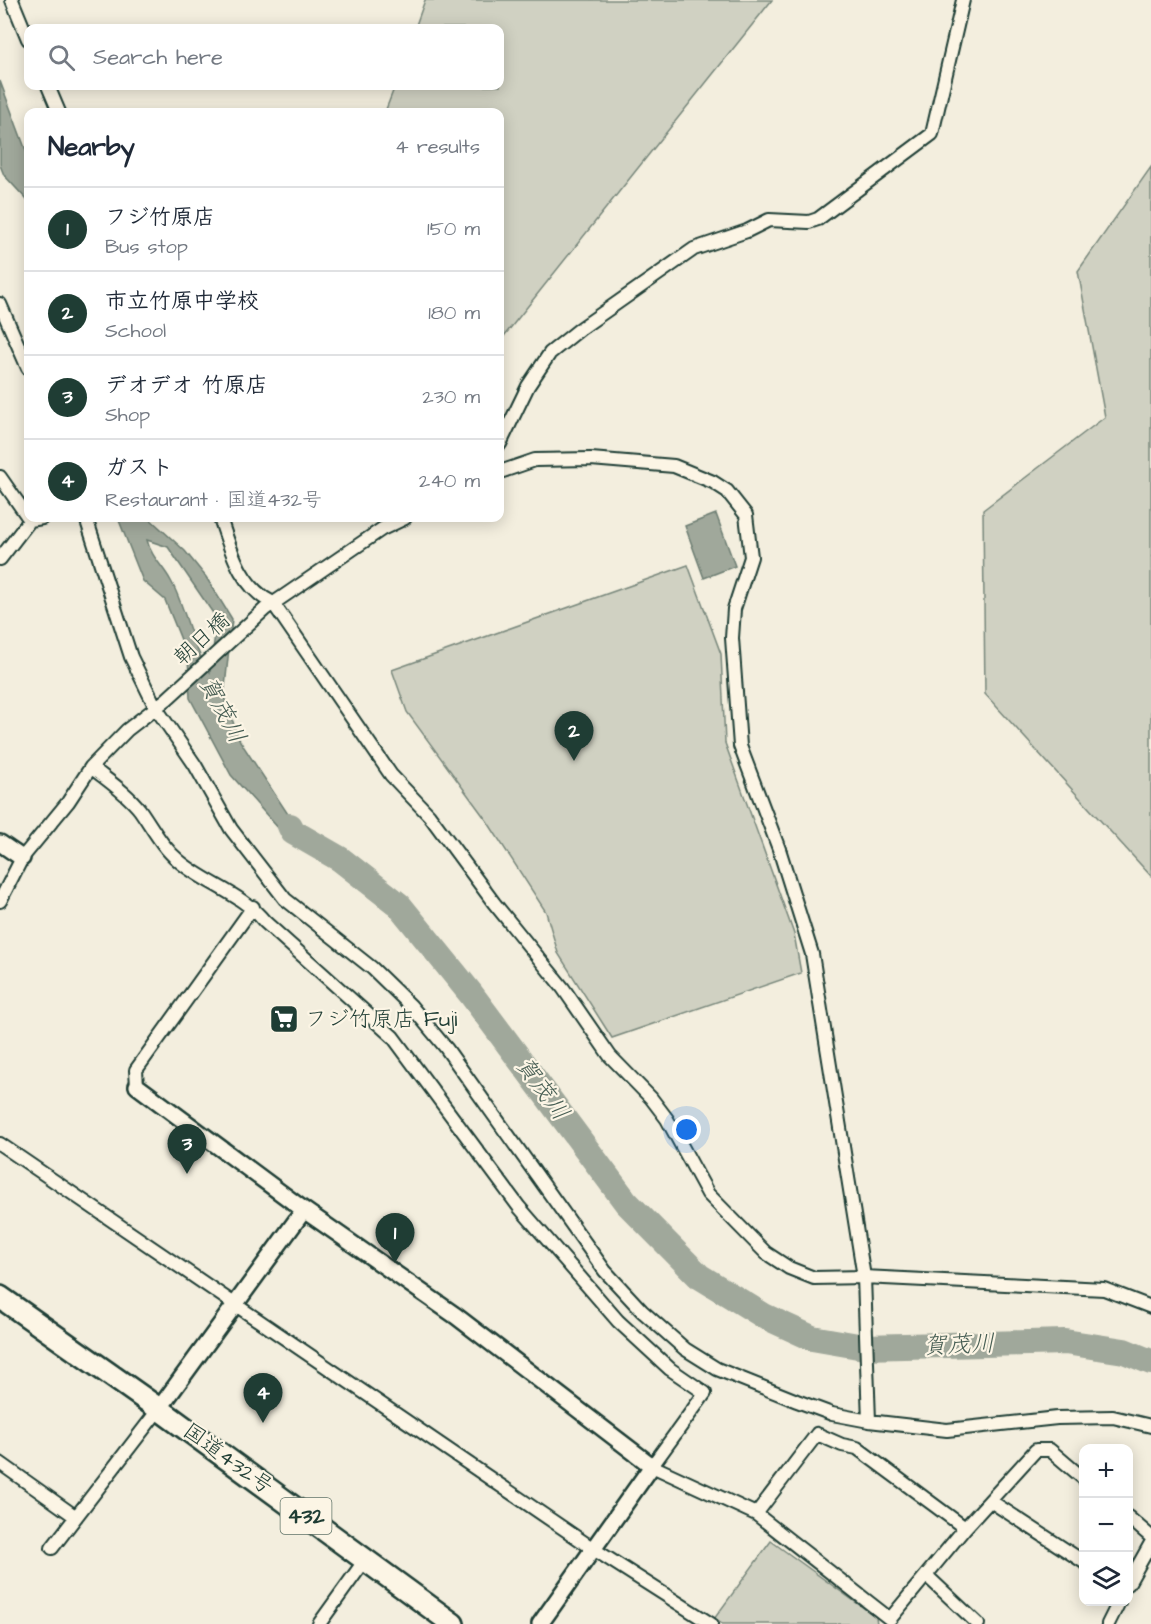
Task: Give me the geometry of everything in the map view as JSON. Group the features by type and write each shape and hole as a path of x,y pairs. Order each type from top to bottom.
{"highway":[{"name":"国道432号","path":"0,1297 159,1408 453,1624"}],"street":[{"path":"12,0 24,29"},
{"path":"504,436 528,386 550,353 580,329 694,249 747,231 769,220 809,222 818,219 932,134 963,0"},
{"path":"50,90 57,108"},
{"path":"0,304 24,359"},
{"path":"504,471 536,460 591,459 674,466 713,482 727,491 747,515 751,557 734,609 732,638 740,746 779,849 812,954 864,1282 869,1421"},
{"path":"0,477 24,505"},
{"path":"0,559 33,522"},
{"path":"78,522 93,540"},
{"path":"87,522 131,657 156,708 195,765 231,830 285,899 372,968 411,1006 447,1048 605,1271 642,1311 684,1349 717,1369 832,1414 869,1421 947,1430 1057,1418 1113,1417 1151,1426"},
{"path":"222,522 241,571 269,606 391,775 429,815 494,903 563,988 610,1056 651,1098 667,1119 708,1194 766,1253 789,1268 814,1278 864,1282 1104,1289 1151,1307"},
{"name":"朝日橋","path":"0,901 22,858 69,802 91,767 127,730 167,699 269,606 337,562 382,529 397,522"},
{"path":"91,767 139,809 159,840 177,861 253,907 265,922 393,1037 519,1207 618,1321 670,1369 705,1393 540,1624"},
{"path":"0,843 22,858"},
{"path":"253,907 136,1070 137,1086 304,1210 456,1316 652,1467 756,1514 888,1622 965,1528 992,1502 1036,1450 1050,1450 1079,1475"},
{"path":"0,1144 234,1306 595,1550 711,1624"},
{"path":"52,1548 159,1408 304,1210"},
{"path":"756,1514 817,1434 842,1445 857,1448 889,1475 965,1528"},
{"path":"0,1463 76,1517"},
{"path":"992,1502 1079,1559"},
{"path":"1133,1521 1151,1537"},
{"path":"1133,1575 1151,1543"},
{"path":"319,1624 365,1560"},
{"path":"927,1576 978,1624"},
{"path":"1108,1624 1117,1606"}],"shaded area":[{"path":"425,0 772,0 504,336 504,108 387,108 393,90 504,90 504,24 416,24"},
{"path":"1151,167 1151,876 985,694 983,510 1105,417 1078,271"},
{"path":"688,565 721,654 725,743 794,934 801,973 612,1038 558,953 546,912 487,821 407,712 392,670"},
{"path":"771,1541 876,1617 877,1624 722,1624 714,1619"}],"water":[{"path":"0,81 24,145 24,197 4,175 0,165"},
{"path":"716,514 735,566 704,578 685,526"},
{"path":"120,522 153,522 185,551 206,577 232,619 224,697 240,741 297,828 316,845 288,839 231,775 190,698 188,657 165,600 143,581","holes":["147,540 168,547 217,619 210,672 203,662 176,592 151,551"]}],"waterway":[{"name":"賀茂川","path":"290,826 293,832 340,859 399,905 471,994 626,1202 699,1276 764,1316 812,1338 864,1347 1065,1342 1124,1351 1151,1362"}],"place":[{"name":"市立竹原中学校","path":"574,761"},
{"name":"フジ竹原店 Fuji","path":"284,1019"},
{"name":"デオデオ 竹原店","path":"187,1174"},
{"name":"フジ竹原店","path":"395,1263"},
{"name":"ガスト","path":"263,1423"}]}
